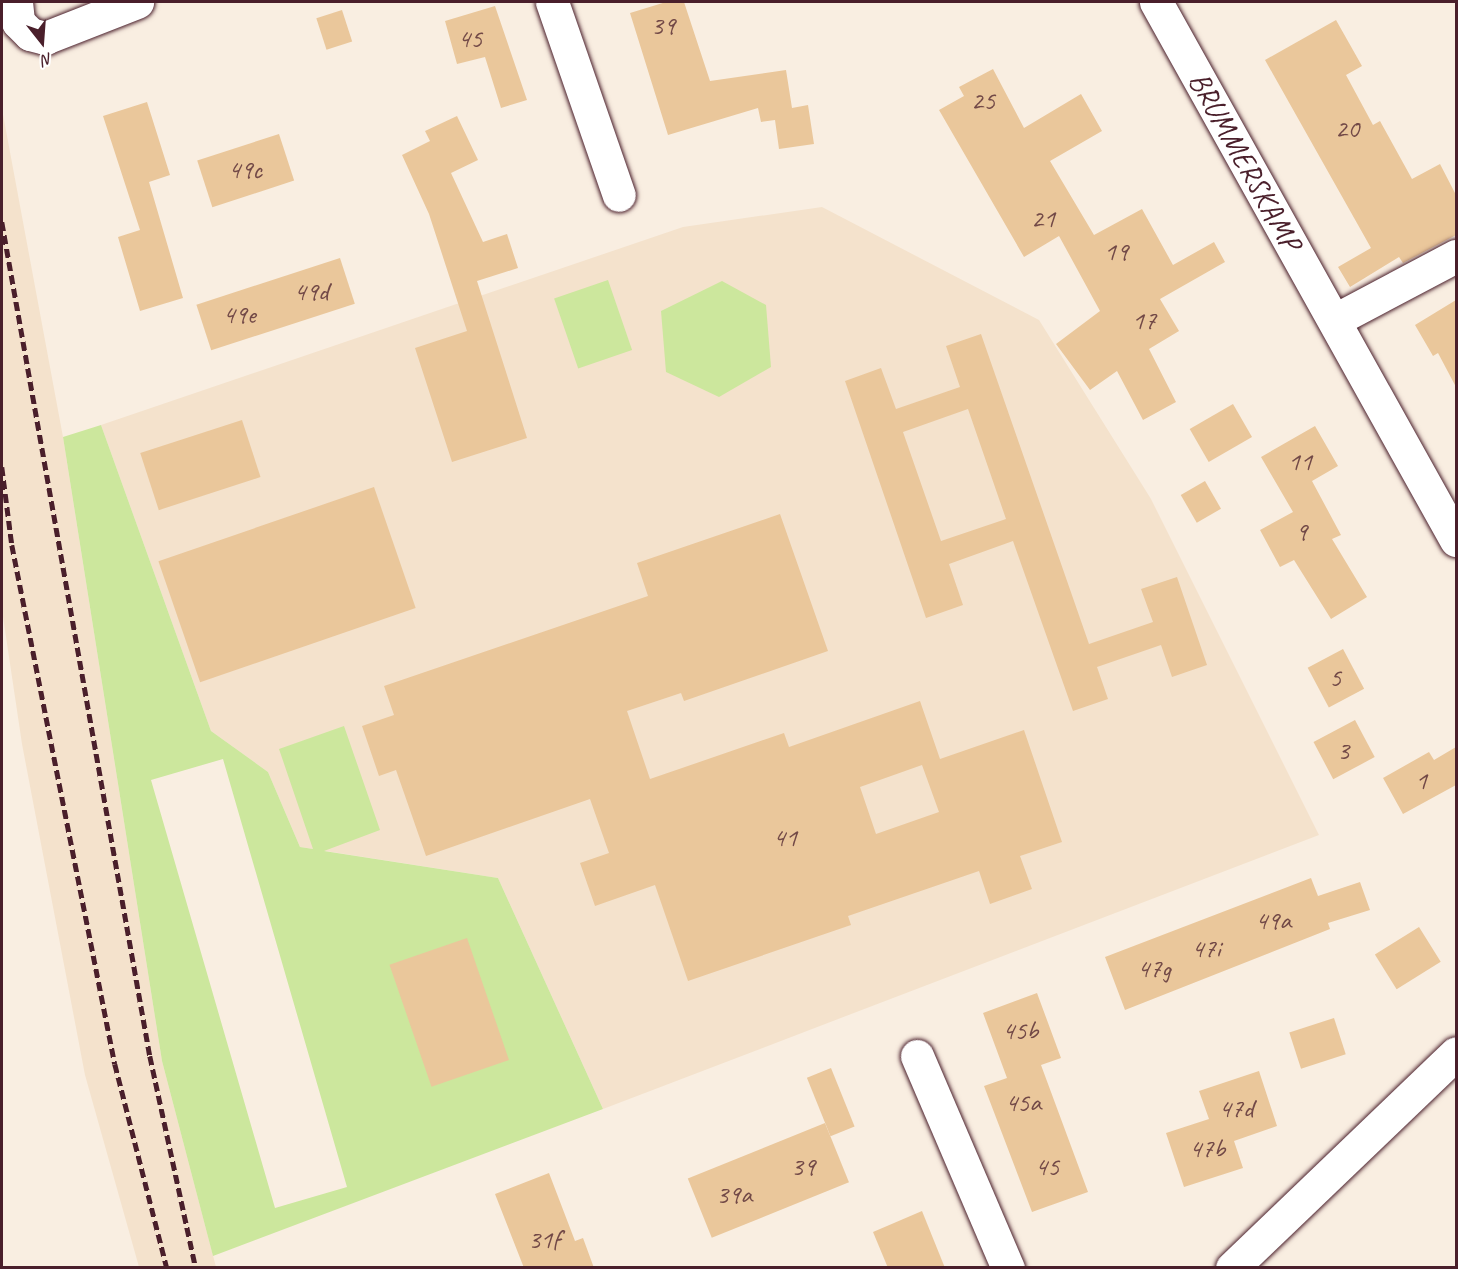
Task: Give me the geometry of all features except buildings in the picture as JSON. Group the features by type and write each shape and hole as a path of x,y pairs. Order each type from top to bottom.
{"street":[{"path":"16,2 18,22 30,34 45,38 113,5"},
{"path":"552,2 619,195"},
{"name":"BRUMMERSKAMP","path":"1156,2 1456,540"},
{"path":"1335,320 1456,256"},
{"path":"1232,1268 1456,1053"},
{"path":"917,1056 1008,1268"}],"shaded area":[{"path":"2,109 63,437 162,1061 216,1267 139,1267 85,1075 22,744 2,610"},
{"path":"822,207 1039,320 1151,499 1319,835 603,1109 498,878 300,847 268,772 211,731 101,425 683,227"}],"green space":[{"path":"608,280 632,350 578,369 554,299"},
{"path":"722,281 766,305 771,367 719,397 666,372 661,311"},
{"path":"101,425 211,731 268,772 300,847 313,849 279,749 344,726 380,830 324,851 498,878 603,1109 213,1256 162,1061 63,437","holes":["223,759 347,1187 275,1208 151,780"]}],"railway":[{"path":"2,222 150,1056 196,1268"},
{"path":"2,467 12,545 115,1064 167,1268"}]}
